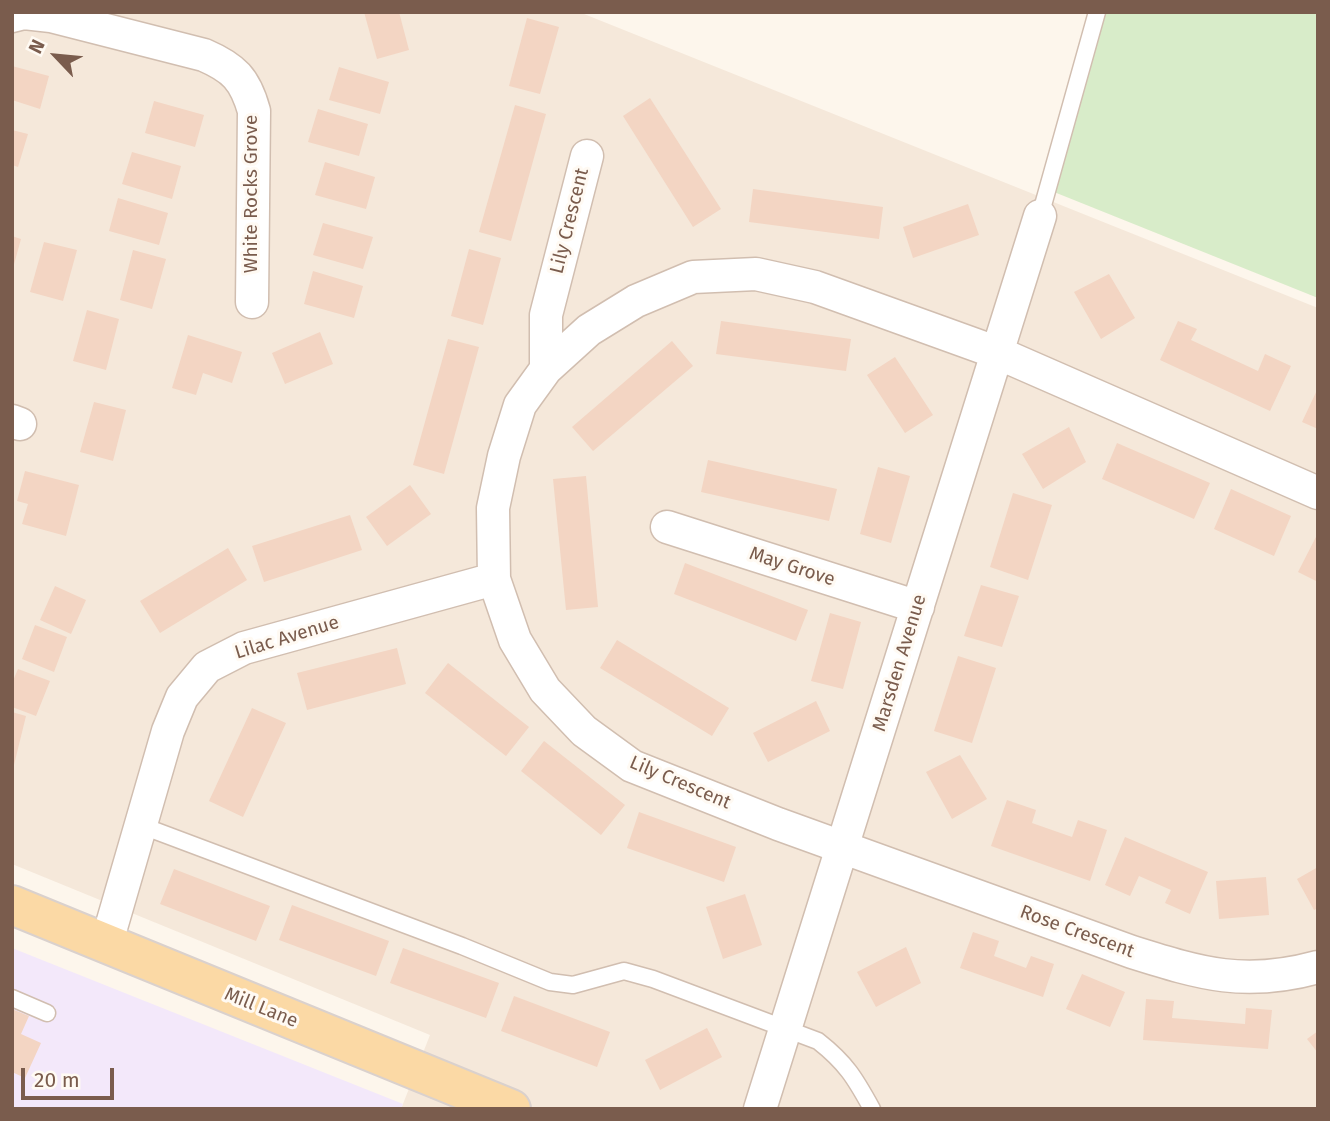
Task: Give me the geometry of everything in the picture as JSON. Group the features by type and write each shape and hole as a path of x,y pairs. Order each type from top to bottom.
{"main road":[{"name":"Mill Lane","path":"12,905 511,1109"}],"street":[{"name":"White Rocks Grove","path":"12,16 24,13 51,16 204,55 223,63 237,75 248,92 254,111 252,302"},
{"name":"Lily Crescent","path":"546,369 546,315 587,156"},
{"name":"Marsden Avenue","path":"761,1109 1040,216"},
{"name":"Lily Crescent","path":"842,847 632,766 584,732 545,690 515,640 494,579 493,508 504,456 520,404 546,369 589,330 636,301 693,277 756,274 815,287 998,353"},
{"path":"998,353 1318,493"},
{"name":"May Grove","path":"667,527 918,607"},
{"name":"Lilac Avenue","path":"106,945 168,731 183,697 208,667 244,648 494,579"},
{"name":"Rose Crescent","path":"842,847 1132,953 1188,970 1240,978 1285,976 1318,967"}],"lane":[{"path":"1040,216 1097,12"},
{"path":"140,825 462,946 550,982 573,985 624,971 653,979 818,1041 840,1059 872,1109"},
{"path":"12,998 47,1013"}],"shaded area":[{"path":"12,12 579,12 1318,308 1318,1109 401,1109 430,1035 12,864"},
{"path":"12,948 403,1104 401,1109 12,1109"}],"green space":[{"path":"1104,12 1318,12 1318,298 1054,192"}],"building":[{"path":"364,12 399,12 409,50 377,59"},
{"path":"527,18 559,27 540,94 509,86"},
{"path":"12,66 49,76 40,109 12,100"},
{"path":"339,67 389,82 380,114 329,100"},
{"path":"650,98 721,209 693,227 623,116"},
{"path":"154,101 204,115 195,147 145,133"},
{"path":"515,105 546,114 511,241 479,232"},
{"path":"318,109 368,124 359,156 308,142"},
{"path":"12,130 28,134 18,167 12,165"},
{"path":"132,152 181,166 172,199 122,184"},
{"path":"325,162 375,177 366,209 315,195"},
{"path":"753,189 883,207 879,239 749,222"},
{"path":"118,198 168,213 159,245 109,231"},
{"path":"968,204 979,235 913,258 903,227"},
{"path":"323,223 373,237 363,269 313,255"},
{"path":"12,236 21,239 13,268 12,268"},
{"path":"44,242 77,250 63,301 30,292"},
{"path":"469,249 501,258 483,325 451,316"},
{"path":"133,250 166,259 152,309 120,300"},
{"path":"313,271 363,286 354,318 304,304"},
{"path":"1109,274 1135,318 1101,339 1074,292"},
{"path":"87,310 119,319 106,370 73,361"},
{"path":"721,321 851,339 846,371 716,354"},
{"path":"1178,321 1197,329 1191,340 1258,371 1265,354 1291,366 1270,411 1160,360"},
{"path":"320,332 333,364 285,384 272,353"},
{"path":"188,335 242,352 232,383 203,373 196,395 172,388"},
{"path":"448,339 479,347 444,474 413,465"},
{"path":"672,341 693,366 593,451 572,427"},
{"path":"895,357 933,415 905,433 867,375"},
{"path":"1318,388 1318,429 1302,422"},
{"path":"94,402 126,410 113,461 80,452"},
{"path":"1069,427 1086,462 1043,489 1022,454"},
{"path":"1117,443 1210,483 1194,519 1102,479"},
{"path":"708,460 837,489 829,521 701,492"},
{"path":"878,467 910,476 891,543 860,534"},
{"path":"25,471 79,485 66,536 22,524 28,504 17,501"},
{"path":"586,476 598,607 566,610 553,479"},
{"path":"410,485 431,514 387,546 366,517"},
{"path":"1231,489 1291,516 1274,556 1214,529"},
{"path":"1013,493 1052,505 1028,580 990,567"},
{"path":"350,515 362,550 264,582 252,546"},
{"path":"1318,533 1318,582 1298,572"},
{"path":"228,548 247,580 160,633 140,601"},
{"path":"685,563 808,610 796,641 674,594"},
{"path":"981,585 1019,596 1002,647 964,636"},
{"path":"55,586 86,600 71,634 40,620"},
{"path":"830,613 861,622 843,689 811,681"},
{"path":"35,625 67,637 54,672 22,659"},
{"path":"617,640 729,708 712,736 600,668"},
{"path":"397,648 406,684 307,710 297,673"},
{"path":"958,656 996,668 972,743 934,731"},
{"path":"448,663 529,727 506,756 425,693"},
{"path":"18,669 50,681 36,716 12,707 12,683"},
{"path":"816,701 830,731 768,762 753,733"},
{"path":"252,708 286,723 243,817 209,801"},
{"path":"12,712 26,716 13,769 12,769"},
{"path":"544,741 625,805 601,835 521,771"},
{"path":"960,755 987,799 952,819 926,772"},
{"path":"1007,800 1036,810 1032,823 1072,837 1078,820 1107,830 1090,881 991,846"},
{"path":"639,812 736,847 724,882 627,848"},
{"path":"1125,837 1208,872 1190,914 1165,903 1171,890 1139,876 1130,896 1105,885"},
{"path":"1318,867 1318,908 1314,910 1297,879"},
{"path":"174,869 270,906 256,941 160,904"},
{"path":"1266,877 1269,915 1219,919 1216,881"},
{"path":"745,894 762,945 723,959 706,907"},
{"path":"292,905 389,941 376,976 279,940"},
{"path":"973,932 999,941 994,956 1026,968 1031,956 1054,964 1043,997 960,968"},
{"path":"906,947 921,983 876,1007 857,972"},
{"path":"403,948 499,983 486,1018 390,983"},
{"path":"1082,974 1125,992 1110,1027 1066,1009"},
{"path":"514,996 610,1032 597,1067 501,1031"},
{"path":"1146,999 1174,1001 1172,1018 1245,1024 1246,1008 1272,1010 1268,1049 1143,1040"},
{"path":"12,1009 29,1016 21,1034 41,1043 25,1078 12,1072"},
{"path":"707,1028 722,1057 660,1090 645,1060"},
{"path":"1318,1031 1318,1053 1307,1039"}]}
